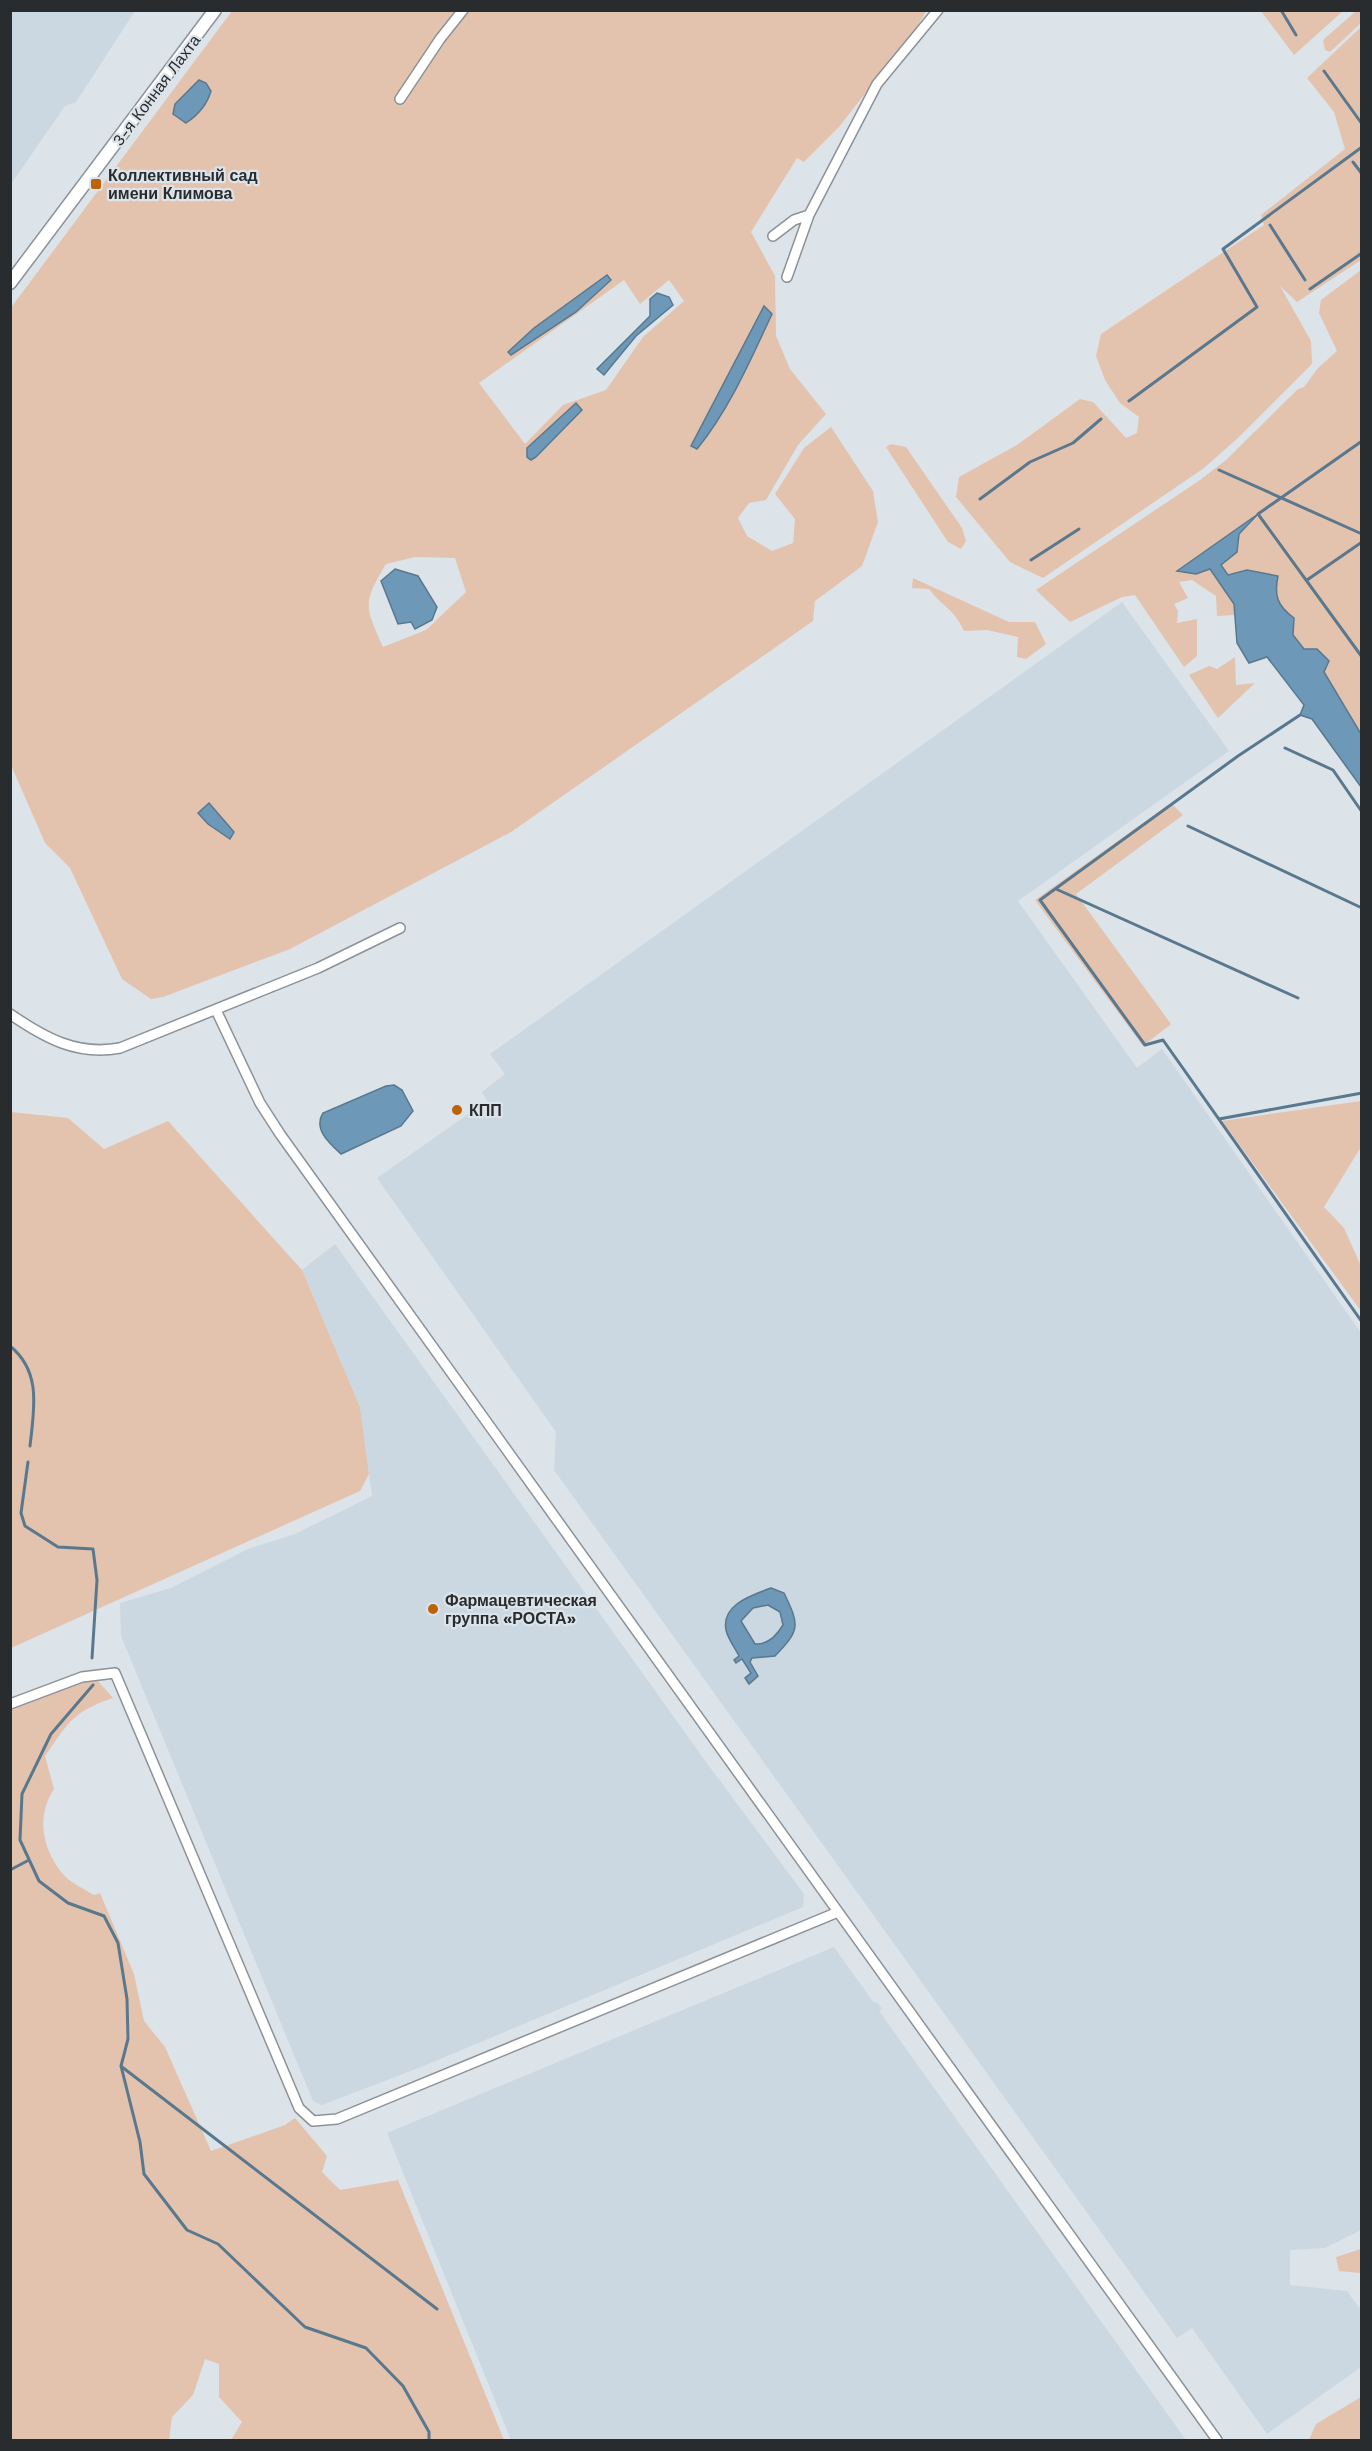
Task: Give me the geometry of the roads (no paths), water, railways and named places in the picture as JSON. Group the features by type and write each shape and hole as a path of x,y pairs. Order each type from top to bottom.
{"main road":[{"name":"3-я Конная Лахта","path":"10,283 215,10"}],"street":[{"path":"400,99 440,39 463,10"},
{"path":"787,277 809,215 877,84 938,10"},
{"path":"773,236 794,220 809,215"},
{"path":"10,1014 56,1041 85,1051 100,1052 120,1048 318,968 400,928"},
{"path":"216,1010 260,1103 280,1134 1216,2440"},
{"path":"10,1704 82,1677 115,1673 299,2108 312,2121 337,2119 838,1912"}],"water":[{"path":"199,80 206,83 211,91 201,109 186,123 173,114 175,104"},
{"path":"607,275 611,280 576,312 511,355 508,352 534,328"},
{"path":"657,293 669,297 673,305 636,336 604,375 597,369 650,316 650,299"},
{"path":"764,306 772,314 756,349 719,418 697,449 691,446"},
{"path":"576,403 582,410 536,457 531,460 527,457 527,448"},
{"path":"1258,514 1239,534 1237,552 1221,565 1228,575 1247,570 1278,576 1276,589 1278,600 1294,618 1293,635 1304,649 1317,649 1329,661 1324,672 1361,734 1361,787 1312,719 1300,715 1304,705 1267,657 1249,663 1237,643 1234,604 1210,569 1196,574 1177,571"},
{"path":"395,569 418,576 437,607 432,620 415,629 411,622 398,624 381,581"},
{"path":"209,803 234,832 230,839 208,824 198,813"},
{"path":"394,1085 402,1090 413,1111 401,1126 341,1154 321,1130 320,1119 323,1113 386,1086"},
{"path":"771,1588 784,1593 793,1613 795,1627 789,1640 775,1656 752,1658 750,1662 758,1676 749,1684 745,1678 751,1673 742,1659 736,1663 734,1660 739,1656 727,1633 726,1621 733,1607","holes":["768,1605 780,1612 783,1625 778,1632 772,1639 755,1644 741,1621 753,1608"]}],"waterway":[{"path":"1281,10 1296,35"},
{"path":"1324,71 1362,124"},
{"path":"1129,401 1257,307 1223,249 1362,147"},
{"path":"1353,162 1362,174"},
{"path":"1270,225 1305,280"},
{"path":"1310,289 1362,253"},
{"path":"980,499 1030,462 1073,443 1101,419"},
{"path":"1362,441 1258,514 1362,657"},
{"path":"1219,470 1362,534"},
{"path":"1031,560 1079,529"},
{"path":"1307,580 1362,542"},
{"path":"1300,715 1238,756 1040,900 1145,1045 1163,1040 1362,1322"},
{"path":"1285,748 1333,770 1362,812"},
{"path":"1188,826 1362,908"},
{"path":"1056,889 1298,998"},
{"path":"1219,1119 1362,1093"},
{"path":"10,1346 27,1367 34,1392 30,1446"},
{"path":"28,1462 21,1513 25,1526 58,1547 93,1549 97,1580 92,1658"},
{"path":"93,1685 51,1734 22,1794 20,1840 39,1881 68,1903 104,1916 118,1943 127,1999 128,2039 121,2066 140,2142 144,2174 187,2230 218,2244 305,2327 366,2348 403,2386 429,2432 429,2440"},
{"path":"10,1870 29,1860"},
{"path":"122,2067 437,2309"}],"place":[{"name":"Коллективный сад имени Климова","path":"96,184"},
{"name":"КПП","path":"457,1110"},
{"name":"Фармацевтическая группа «РОСТА»","path":"433,1609"}]}
